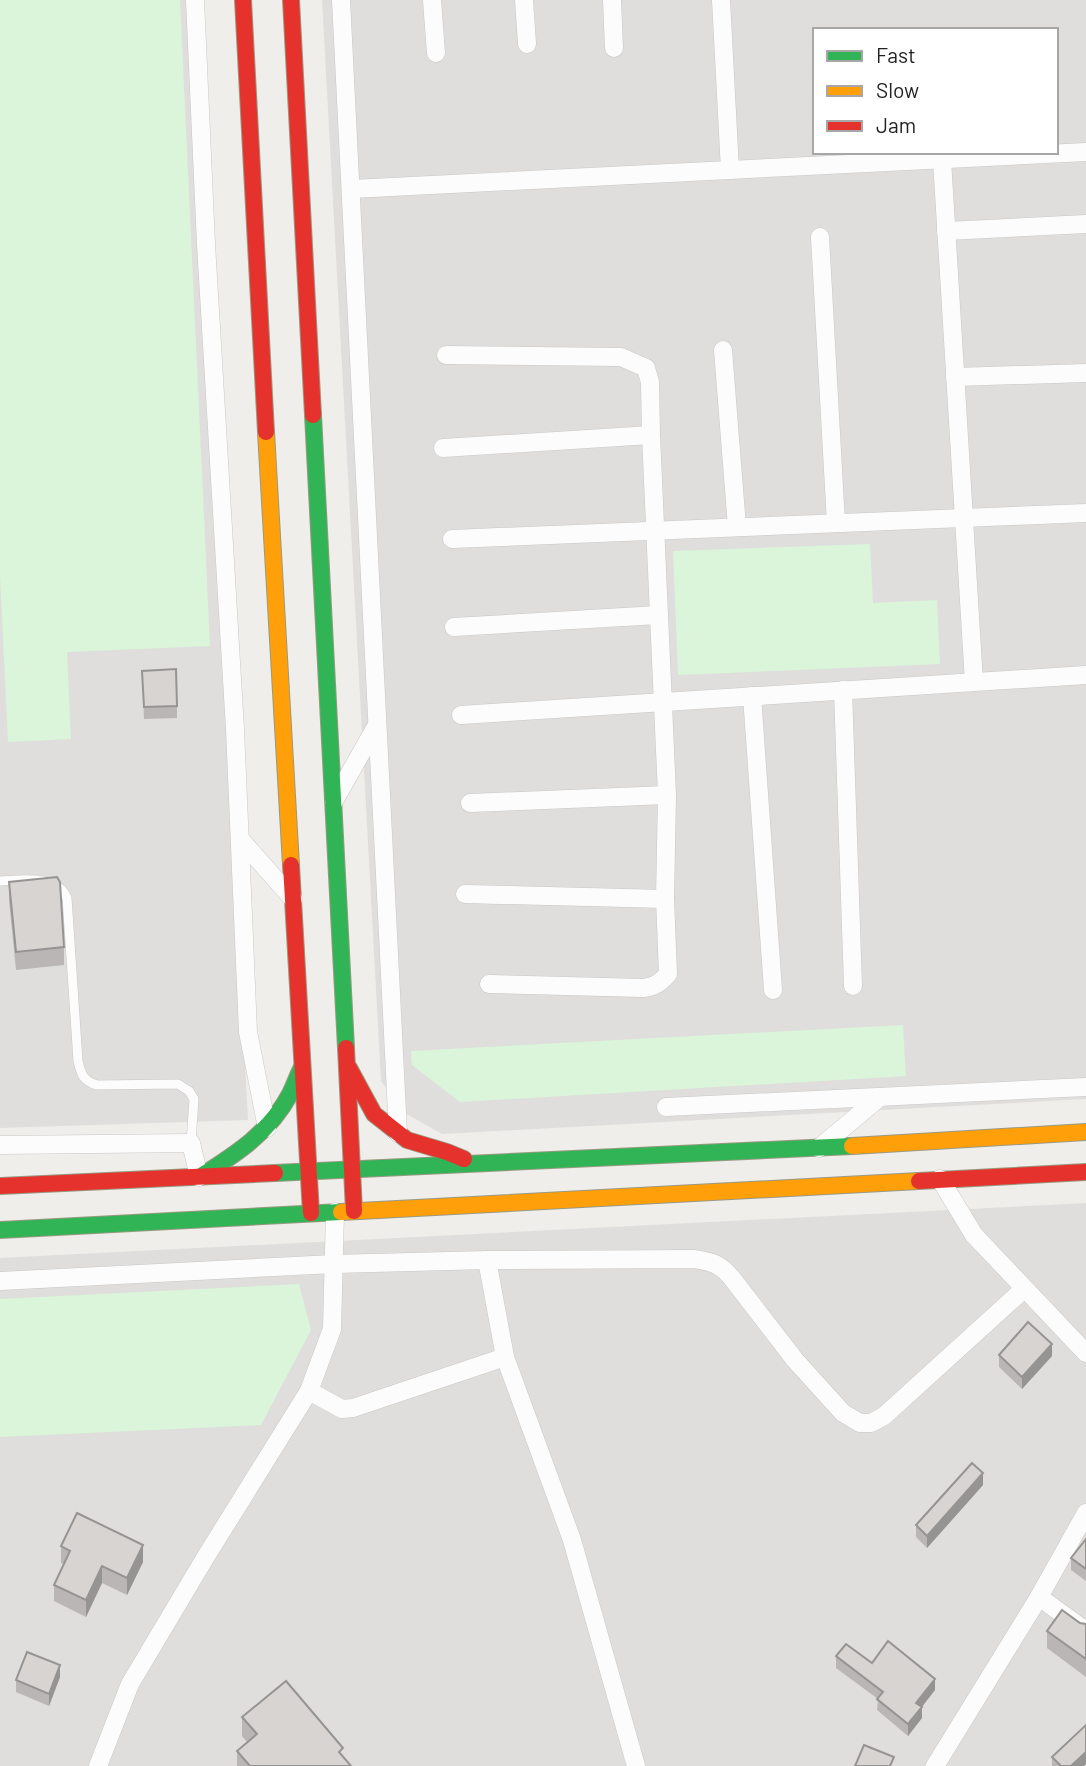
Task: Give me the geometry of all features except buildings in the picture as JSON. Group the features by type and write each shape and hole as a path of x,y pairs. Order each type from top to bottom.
{"street":[{"path":"195,0 206,244 235,729 248,1032 267,1128"},
{"path":"243,0 312,1213"},
{"path":"290,0 354,1211"},
{"path":"341,0 398,1133"},
{"path":"432,0 436,53"},
{"path":"524,0 527,44"},
{"path":"612,0 614,48"},
{"path":"721,0 730,170"},
{"path":"1058,154 1086,152"},
{"path":"352,189 1050,154"},
{"path":"942,160 974,682"},
{"path":"946,231 1086,224"},
{"path":"820,237 836,523"},
{"path":"723,350 737,527"},
{"path":"446,355 621,357 646,368 650,382 667,794 665,899 668,974 661,983 643,988 489,984"},
{"path":"955,377 1086,373"},
{"path":"443,448 651,435"},
{"path":"452,539 1086,513"},
{"path":"454,627 658,615"},
{"path":"461,715 1086,675"},
{"path":"843,690 853,986"},
{"path":"752,696 773,990"},
{"path":"334,803 377,725"},
{"path":"470,803 667,794"},
{"path":"240,839 293,899"},
{"path":"465,894 665,899"},
{"path":"347,1064 374,1114 407,1140 476,1164"},
{"path":"199,1177 249,1144 267,1128 287,1100 303,1065"},
{"path":"666,1107 1086,1087"},
{"path":"819,1148 880,1097"},
{"path":"0,1186 819,1148 1086,1132"},
{"path":"0,1145 191,1143 199,1177"},
{"path":"0,1230 1086,1172"},
{"path":"940,1180 974,1235 1086,1353"},
{"path":"98,1766 130,1684 309,1391 332,1329 335,1212"},
{"path":"0,1281 334,1264 694,1259 712,1262 723,1268 795,1360 843,1413 860,1423 871,1423 884,1416 1024,1289"},
{"path":"487,1260 505,1357 572,1540 636,1766"},
{"path":"309,1391 342,1409 353,1408 505,1357"},
{"path":"935,1766 1040,1597 1086,1513"},
{"path":"1040,1597 1086,1631"}],"lane":[{"path":"0,881 29,880 54,884 63,889 67,898 78,1061 82,1076 88,1083 97,1085 177,1084 188,1090 194,1099 191,1143"}],"shaded area":[{"path":"0,0 189,0 248,1120 0,1128"},
{"path":"322,0 1086,0 1086,1099 442,1134 403,1112 381,1081"},
{"path":"1086,1203 1086,1766 0,1766 0,1258"}],"green space":[{"path":"0,0 180,0 210,646 67,652 71,739 8,742 0,576"},
{"path":"870,544 873,603 937,600 940,664 678,675 673,551"},
{"path":"903,1025 906,1076 460,1102 412,1065 411,1051"},
{"path":"299,1284 311,1330 261,1425 0,1437 0,1299"}],"traffic: fast":[{"path":"313,415 346,1048"},
{"path":"201,1176 239,1150 273,1120 290,1094 301,1069"},
{"path":"275,1173 852,1146"},
{"path":"0,1230 341,1212"}],"traffic: slow":[{"path":"266,432 291,865"},
{"path":"852,1146 1086,1132"},
{"path":"341,1212 919,1181"}],"traffic: jam":[{"path":"243,0 266,432"},
{"path":"291,0 313,415"},
{"path":"291,865 311,1213"},
{"path":"346,1048 354,1211"},
{"path":"349,1068 374,1114 407,1140 464,1159"},
{"path":"919,1181 1086,1172"},
{"path":"0,1186 275,1173"}]}
